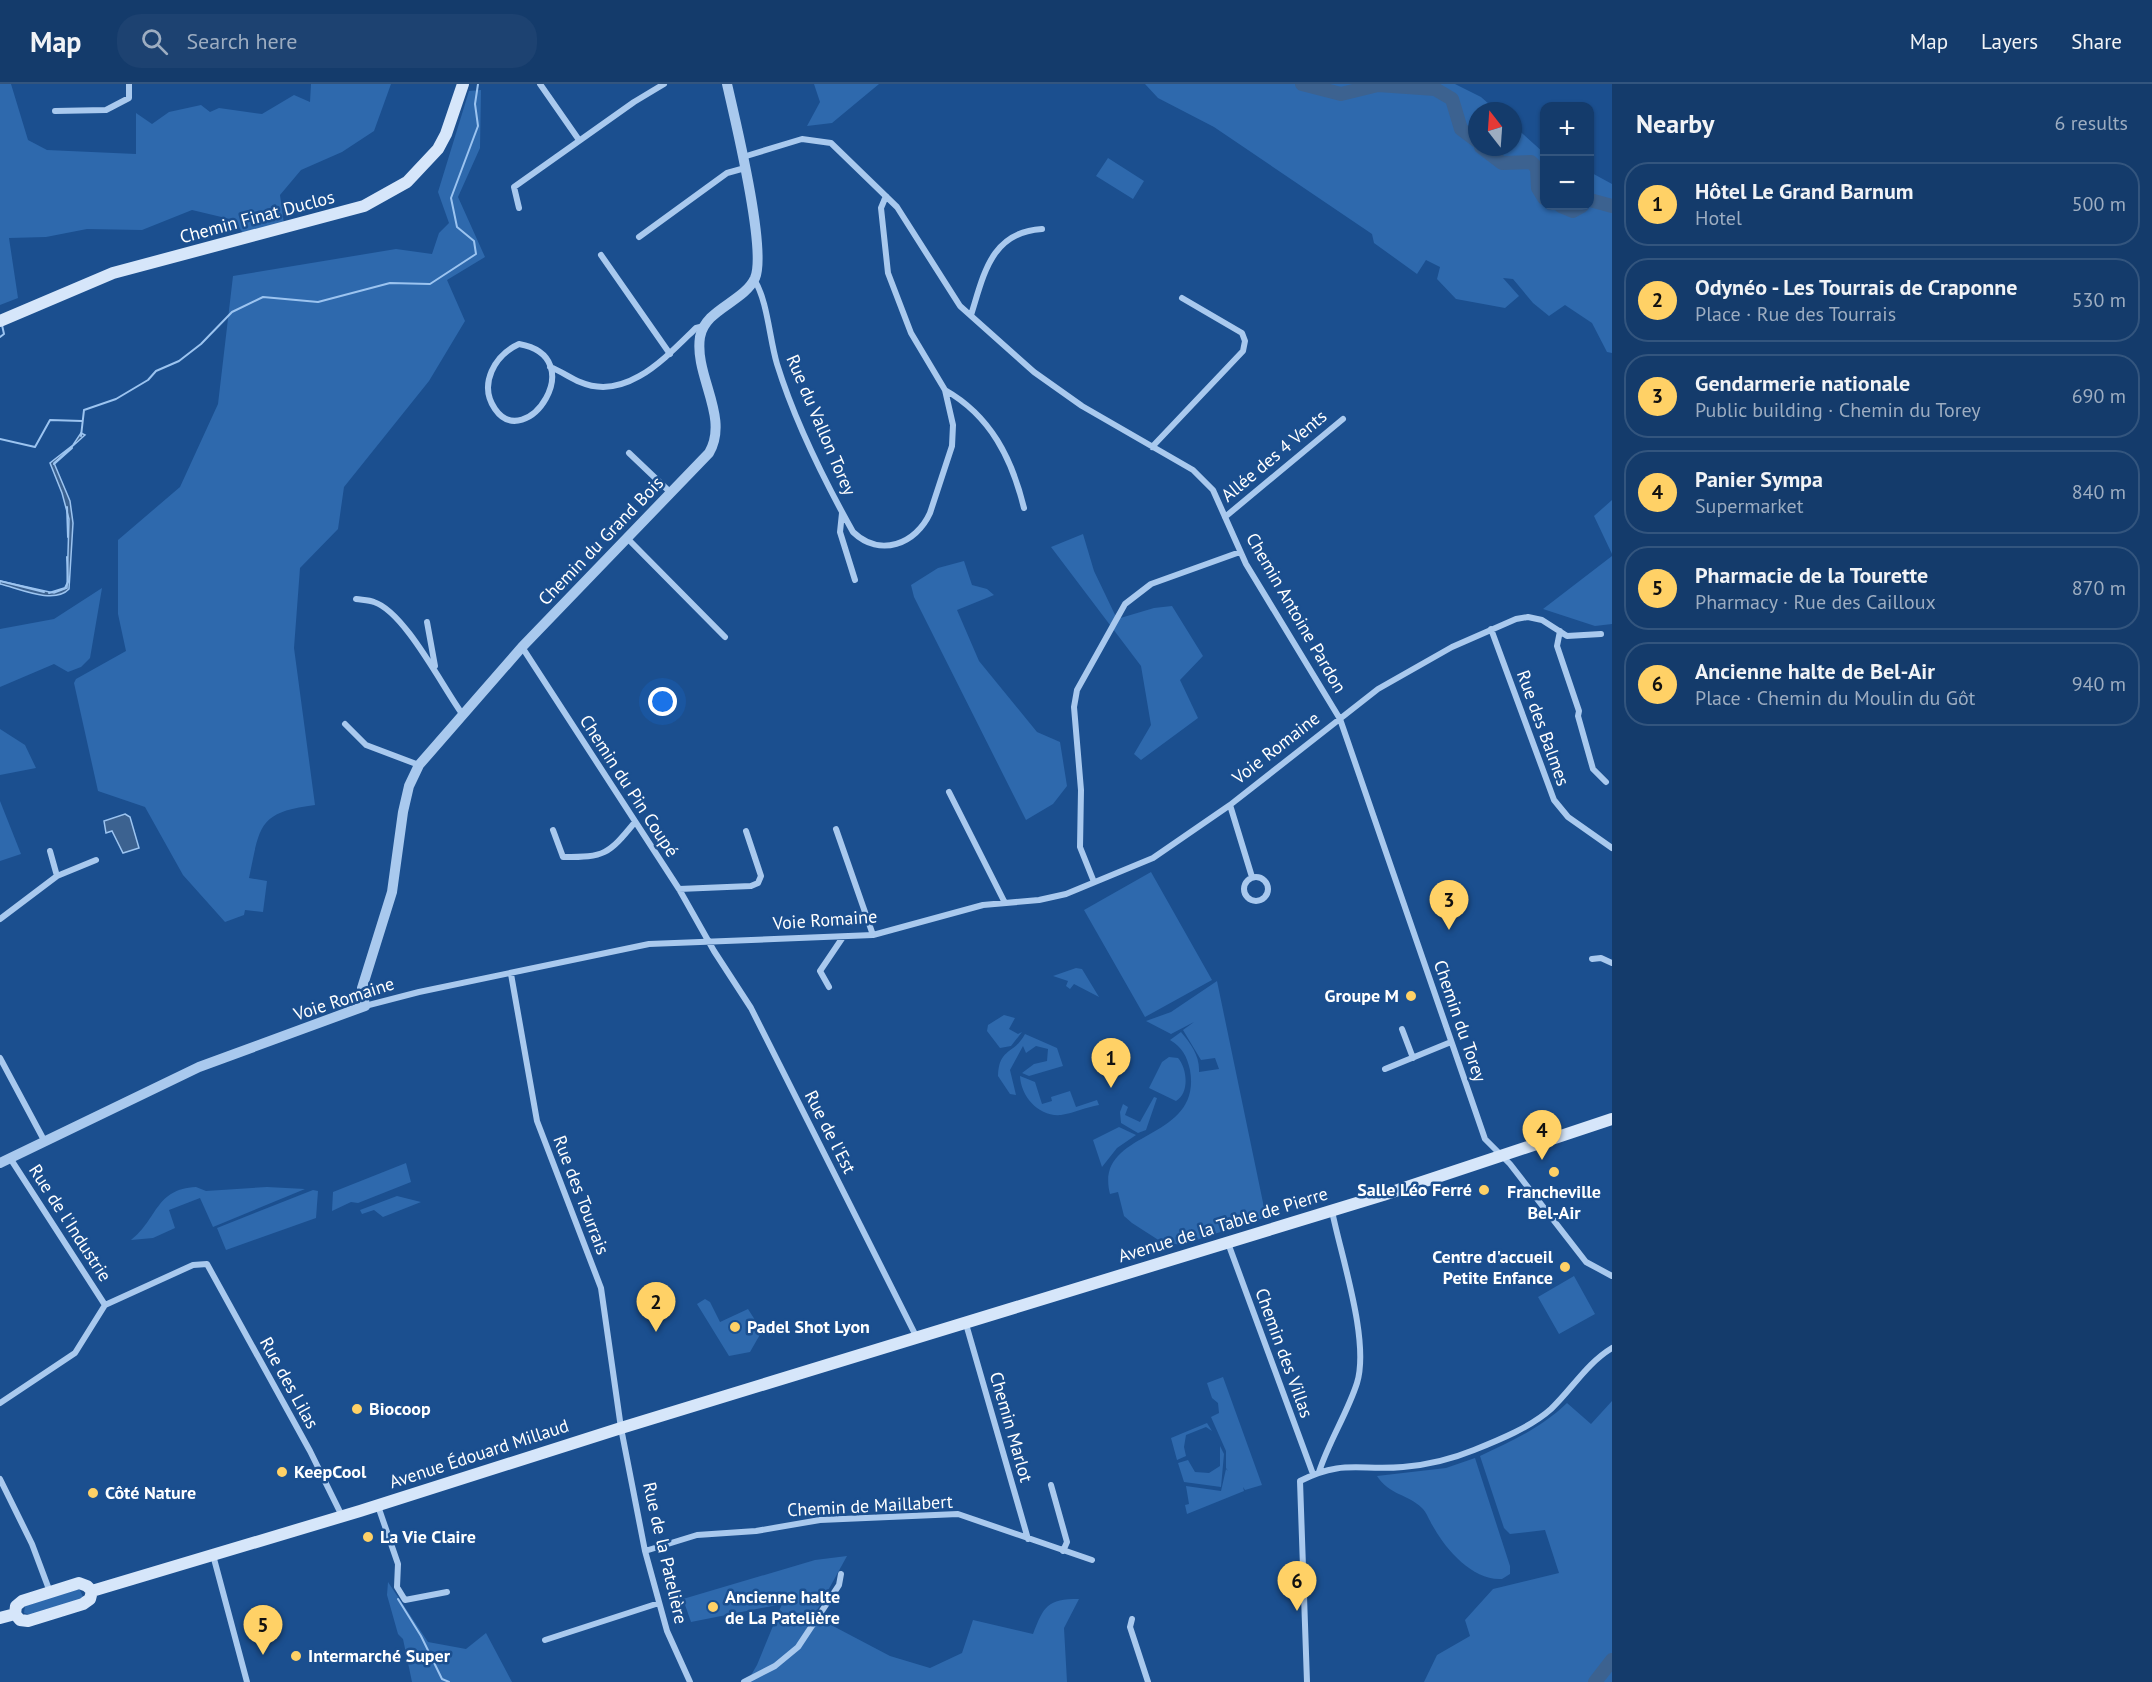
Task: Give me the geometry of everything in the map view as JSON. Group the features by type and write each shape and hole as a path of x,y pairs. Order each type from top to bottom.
{"main road":[{"name":"Chemin Finat Duclos","path":"3,320 113,273 364,206 407,182 438,149 446,134 463,84"},
{"name":"Avenue de la Table de Pierre","path":"842,1361 1331,1211 1502,1157 1612,1119"},
{"name":"Avenue Édouard Millaud","path":"92,1591 842,1361"},
{"path":"79,1583 92,1591 90,1599 83,1604 28,1621 20,1620 15,1614 16,1606 22,1601 79,1583"},
{"path":"0,1618 15,1614"}],"street":[{"path":"55,111 106,110 129,98 129,84"},
{"path":"540,84 579,140"},
{"path":"519,208 514,187 579,140 664,84"},
{"path":"550,367 552,382 542,408 529,417 514,421 503,417 494,408 488,392 493,365 507,350 519,344 533,346 545,356 550,367 580,382 597,387 613,387 631,381 670,354 696,327 704,326 754,279 757,246 744,163 727,84"},
{"name":"Chemin Antoine Pardon","path":"639,237 744,163 802,138 831,143 897,207 960,306 1034,372 1083,406 1193,470 1213,490 1240,552 1340,719"},
{"name":"Rue du Vallon Torey","path":"754,279 762,292 769,336 789,396 842,513 853,532 872,545 892,546 902,543 920,530 930,513 954,436 945,390 911,333 888,273 881,208 886,196"},
{"path":"971,315 984,275 1000,244 1028,230 1042,229"},
{"path":"601,255 670,354"},
{"path":"1152,447 1243,351 1245,341 1242,333 1182,298"},
{"name":"Chemin du Grand Bois","path":"364,1006 362,988 392,892 403,812 409,786 419,765 522,647 709,453 716,440 716,428 700,356 700,337 704,326"},
{"name":"Rue du Vallon Torey","path":"945,390 973,408 992,431 1013,471 1024,508"},
{"name":"Allée des 4 Vents","path":"1225,517 1343,419"},
{"path":"629,453 670,492"},
{"name":"Rue du Vallon Torey","path":"842,513 840,532 855,580"},
{"path":"627,538 725,637"},
{"path":"1094,882 1080,847 1079,771 1074,707 1077,690 1125,604 1151,584 1240,552"},
{"path":"356,599 375,602 385,608 435,668"},
{"name":"Voie Romaine","path":"5,1161 200,1067 364,1006 649,944 873,935 983,905 1049,899 1153,858 1230,805 1378,689 1410,669 1491,629 1528,617 1542,620 1567,636 1601,634"},
{"path":"427,622 435,668 444,690 463,715"},
{"name":"Rue des Balmes","path":"1491,629 1554,800 1568,817 1612,848"},
{"path":"1560,631 1557,646 1579,711 1578,716 1593,769 1606,782"},
{"name":"Chemin du Pin Coupé","path":"522,647 679,889 709,943"},
{"name":"Chemin du Torey","path":"1340,719 1485,1139 1517,1172 1586,1262 1612,1276"},
{"path":"345,724 366,745 419,765"},
{"path":"949,792 1005,903"},
{"path":"1230,805 1252,877"},
{"path":"553,830 563,858 599,857 620,840 635,822"},
{"path":"836,829 873,935"},
{"path":"679,889 751,886 758,883 761,876 746,831"},
{"path":"50,851 57,876"},
{"path":"0,919 57,876 96,860"},
{"path":"1252,877 1261,878 1267,883 1266,895 1260,900 1249,899 1244,893 1244,885 1252,877"},
{"path":"829,987 820,971 843,937"},
{"name":"Rue de l'Est","path":"709,943 751,1008 917,1338"},
{"path":"1592,959 1601,958 1612,963"},
{"name":"Rue des Tourrais","path":"511,974 537,1121 601,1288 621,1428"},
{"path":"1402,1029 1413,1058"},
{"path":"1385,1069 1451,1042"},
{"path":"0,1058 2,1069 45,1142"},
{"name":"Rue de l'Industrie","path":"5,1161 105,1305"},
{"path":"1316,1473 1352,1398 1361,1362 1360,1340 1331,1211"},
{"name":"Chemin des Villas","path":"1228,1242 1316,1473"},
{"name":"Rue des Lilas","path":"105,1305 193,1265 207,1264 310,1451 342,1516"},
{"path":"0,1403 75,1353 105,1305"},
{"name":"Chemin Marlot","path":"966,1324 1028,1539"},
{"path":"1307,1682 1300,1481 1338,1466 1402,1467 1440,1461 1474,1450 1535,1421 1549,1411 1595,1359 1612,1347"},
{"name":"Rue de la Patelière","path":"621,1428 645,1551 660,1607 667,1631 690,1682"},
{"path":"0,1479 32,1544 50,1592"},
{"path":"1051,1485 1067,1542 1063,1551"},
{"path":"378,1505 398,1564 397,1587 405,1600 447,1592"},
{"name":"Chemin de Maillabert","path":"645,1551 698,1535 756,1530 820,1520 958,1514 1092,1560"},
{"path":"213,1554 247,1682"},
{"path":"744,1682 775,1666 798,1647 839,1585 841,1574"},
{"path":"545,1640 660,1607"},
{"path":"1132,1619 1130,1628 1148,1682"}],"shaded area":[{"path":"0,84 11,84 28,140 47,150 136,154 136,113 152,124 169,112 201,105 210,112 219,108 262,114 294,95 310,102 311,84 391,84 374,131 342,152 301,170 280,195 284,224 243,233 234,220 192,210 142,230 87,229 46,237 9,238 18,298 0,305"},
{"path":"814,84 879,84 832,123 807,126 820,102"},
{"path":"1145,84 1455,84 1481,97 1487,102 1468,102 1468,156 1522,156 1522,133 1540,149 1540,210 1594,210 1594,174 1612,184 1612,353 1607,352 1592,323 1565,305 1549,316 1533,303 1513,279 1503,278 1519,296 1505,308 1456,299 1437,279 1440,267 1426,260 1417,274 1374,243 1372,234 1214,127 1158,98"},
{"path":"481,90 480,148 458,197 485,257 447,280 465,321 429,381 344,487 338,529 300,568 294,648 315,805 282,812 264,825 259,834 249,878 267,881 263,912 245,910 244,915 225,922 183,875 145,807 98,791 74,683 76,679 126,651 118,614 118,540 180,487 218,404 233,276 396,249 432,254 439,233 449,223 438,192 469,91"},
{"path":"1108,158 1144,181 1133,199 1096,176"},
{"path":"81,433 85,435 54,463 70,501 73,523 69,589 62,594 45,596 0,584 0,581 54,593 67,588 69,519 50,463 73,445"},
{"path":"1612,500 1612,554 1594,516"},
{"path":"1083,534 1094,571 1117,619 1154,608 1172,606 1203,656 1180,680 1198,718 1141,760 1134,754 1151,725 1141,666 1051,547"},
{"path":"1612,556 1612,624 1595,626 1543,609"},
{"path":"964,561 972,585 987,589 994,595 957,610 979,661 1037,732 1060,742 1067,786 1053,804 1026,820 914,597 911,585 938,568"},
{"path":"102,588 90,658 81,667 68,672 54,664 0,687 0,629 54,619"},
{"path":"0,729 25,745 36,768 0,775"},
{"path":"0,801 21,854 0,861"},
{"path":"125,814 130,817 139,848 123,853 112,831 106,833 104,821"},
{"path":"1151,872 1212,980 1145,1017 1084,910"},
{"path":"1076,968 1082,969 1099,997 1074,984 1070,989 1066,986 1068,981 1053,976"},
{"path":"1217,981 1266,1217 1181,1245 1160,1241 1124,1216 1118,1192 1110,1194 1109,1173 1117,1157 1131,1145 1166,1124 1181,1111 1190,1094 1190,1070 1187,1060 1181,1049 1170,1040 1181,1032 1196,1055 1199,1072 1219,1069 1215,1058 1201,1060 1183,1030 1194,1022 1171,1034 1146,1021 1171,1012"},
{"path":"1004,1015 1015,1018 1009,1029 1018,1034 1022,1032 1011,1046 1000,1048 987,1031 988,1025"},
{"path":"1025,1034 1057,1048 1063,1066 1029,1076 1022,1073 1034,1064 1047,1061 1048,1049 1036,1046 1026,1053 1023,1046 1010,1070 1016,1095 1010,1094 998,1076 999,1067 1004,1056 1021,1041"},
{"path":"1169,1057 1178,1058 1181,1062 1186,1080 1183,1092 1176,1101 1149,1088 1162,1062"},
{"path":"1020,1076 1035,1082 1042,1104 1052,1101 1051,1097 1070,1091 1076,1107 1097,1100 1099,1105 1061,1115 1045,1113 1028,1098"},
{"path":"1154,1097 1157,1098 1146,1130 1138,1133 1121,1123 1120,1112 1123,1104 1128,1107 1125,1115 1140,1122"},
{"path":"1119,1127 1136,1135 1117,1148 1102,1167 1093,1140"},
{"path":"406,1163 411,1182 358,1203 351,1202 332,1211 333,1192"},
{"path":"196,1187 206,1191 267,1187 305,1189 213,1227 200,1198 169,1210 175,1228 153,1238 131,1240 140,1232 158,1206 172,1193"},
{"path":"313,1190 318,1191 316,1218 226,1250 217,1228"},
{"path":"397,1196 421,1202 383,1217 374,1210 362,1214 360,1210"},
{"path":"1574,1276 1595,1314 1559,1334 1538,1297"},
{"name":"Padel Shot Lyon","path":"705,1299 710,1302 720,1322 748,1309 762,1331 750,1352 729,1356 697,1304"},
{"path":"1223,1377 1262,1485 1245,1490 1243,1487 1244,1491 1187,1514 1185,1505 1189,1504 1186,1486 1221,1491 1226,1469 1228,1471 1226,1451 1211,1417 1219,1413 1218,1403 1212,1398 1207,1383"},
{"path":"1612,1401 1612,1682 1424,1682 1437,1655 1470,1636 1465,1620 1493,1589 1559,1573 1545,1530 1510,1534 1504,1528 1480,1456 1536,1427 1567,1403 1591,1424"},
{"path":"1207,1423 1212,1431 1206,1427 1186,1435 1184,1447 1186,1456 1177,1460 1171,1438"},
{"path":"1220,1446 1224,1454 1221,1487 1184,1482 1178,1463 1188,1460 1195,1472 1209,1473 1220,1466"},
{"path":"1475,1458 1510,1566 1510,1574 1502,1579 1481,1575 1462,1563 1446,1546 1422,1508 1387,1487 1377,1476 1446,1468"},
{"path":"847,1556 814,1616 890,1656 930,1668 962,1653 973,1620 1033,1634 1040,1617 1048,1606 1068,1599 1079,1599 1064,1628 1067,1682 747,1682 757,1665 782,1604 691,1622 683,1599 815,1560"},
{"path":"388,1582 428,1642 466,1649 486,1633 512,1682 412,1682 403,1639 398,1634 387,1595"},
{"path":"72,1590 80,1590 83,1597 77,1601 31,1615 24,1613 25,1606"}],"waterway":[{"path":"81,436 84,410 116,399 148,380 156,371 179,361 201,344 232,312 263,297 318,302 390,283 430,284 476,254 474,241 457,227 451,198 478,126 475,104 478,84"},
{"path":"1302,84 1341,94 1378,85 1435,89 1452,99 1461,129 1468,134"},
{"path":"1493,156 1502,163 1531,162 1537,168 1540,191"},
{"path":"1594,201 1612,206"},
{"path":"1571,210 1575,210"},
{"path":"0,337 4,334 2,325"},
{"path":"0,439 35,447 50,420 82,421"},
{"path":"54,464 72,448"},
{"path":"67,507 68,537"},
{"path":"49,593 65,588 68,582 67,557"},
{"path":"0,581 44,592"},
{"path":"398,1599 421,1636 442,1679 449,1682"},
{"path":"1595,1682 1612,1660"}],"place":[{"name":"Gendarmerie nationale","path":"1449,930"},
{"name":"Groupe M","path":"1411,996"},
{"name":"Hôtel Le Grand Barnum","path":"1111,1088"},
{"name":"Panier Sympa","path":"1542,1160"},
{"name":"Francheville Bel-Air","path":"1554,1172"},
{"name":"Salle Léo Ferré","path":"1484,1190"},
{"name":"Centre d'accueil Petite Enfance","path":"1565,1267"},
{"name":"Padel Shot Lyon","path":"735,1327"},
{"name":"Odynéo - Les Tourrais de Craponne","path":"656,1332"},
{"name":"Biocoop","path":"357,1409"},
{"name":"KeepCool","path":"282,1472"},
{"name":"Côté Nature","path":"93,1493"},
{"name":"La Vie Claire","path":"368,1537"},
{"name":"Ancienne halte de La Patelière","path":"713,1607"},
{"name":"Ancienne halte de Bel-Air","path":"1297,1611"},
{"name":"Pharmacie de la Tourette","path":"263,1655"},
{"name":"Intermarché Super","path":"296,1656"}]}
